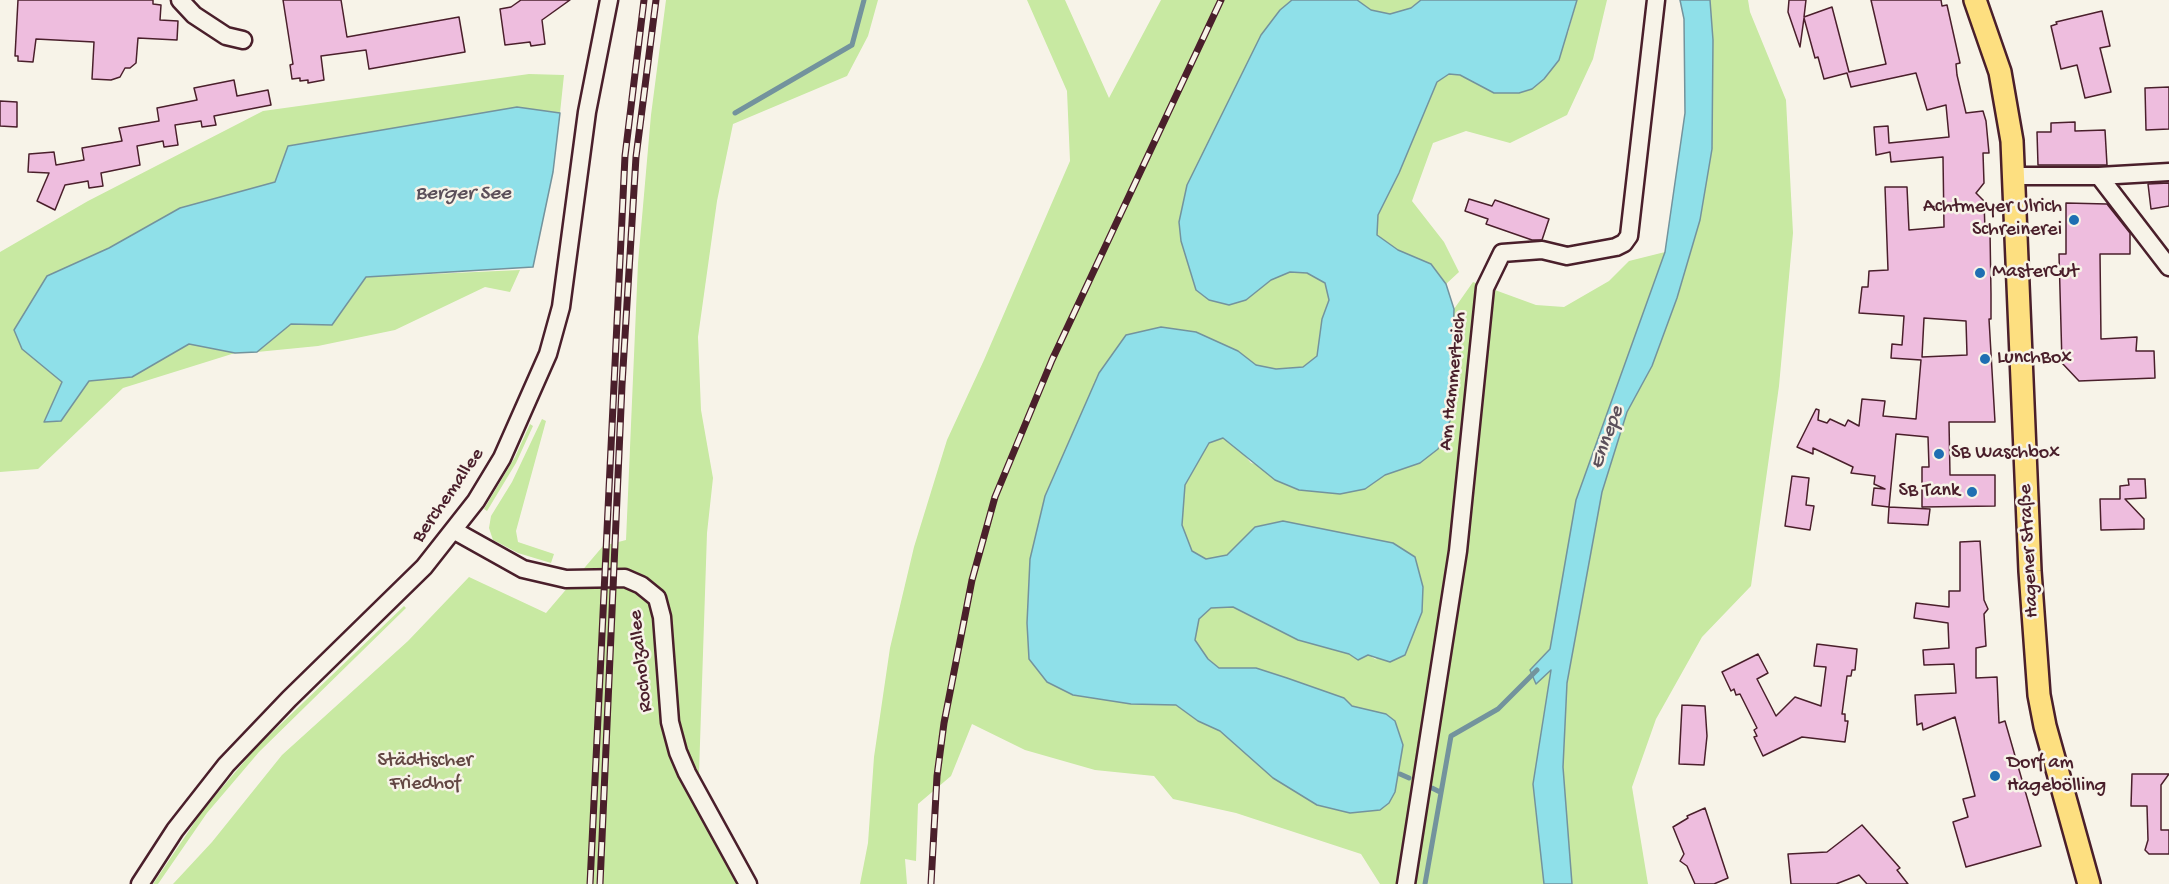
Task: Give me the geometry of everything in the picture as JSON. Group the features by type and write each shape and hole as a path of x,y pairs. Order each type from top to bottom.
{"main road":[{"name":"Hagener Straße","path":"1975,0 2000,72 2008,103 2014,176 2030,572 2039,695 2045,726 2089,884"}],"street":[{"path":"180,0 202,20 226,36 243,40"},
{"name":"Berchemallee","path":"140,884 175,830 226,765 289,699 424,567 455,531 502,458 548,354 561,307 587,112 609,0"},
{"name":"Am Hammerteich","path":"1407,884 1458,551 1485,288 1502,253 1542,249 1567,256 1616,247 1624,243 1629,236 1656,0"},
{"path":"2014,176 2099,176 2169,172"},
{"path":"2099,176 2169,267"},
{"name":"Rocholzallee","path":"455,531 523,569 566,579 625,578 641,585 657,598 662,617 670,722 678,752 687,773 748,884"}],"green space":[{"name":"Städtischer Friedhof","path":"666,0 878,0 868,36 847,76 733,124 717,201 698,337 701,410 713,478 707,533 698,803 740,884 173,884 212,842 282,755 408,641 469,577 546,613 603,546 626,540 638,263 651,115"},
{"path":"1027,0 1065,0 1109,98 1161,0 1292,0 1280,10 1196,290 1209,300 1229,305 1246,300 1271,280 1290,272 1307,273 1325,283 1329,299 1322,319 1317,356 1303,367 1276,369 1256,365 1238,351 1064,455 1045,496 1030,559 1027,623 1029,659 1131,704 1176,705 1198,721 1220,731 1241,747 1395,792 1403,745 1395,721 1386,714 1352,706 1344,698 1256,668 1219,668 1208,659 1195,640 1199,619 1211,608 1233,607 1298,640 1349,654 1358,660 1368,655 1377,660 1255,527 1227,555 1206,559 1192,551 1182,525 1185,485 1209,443 1223,438 1238,448 1251,463 1365,489 1385,475 1420,463 1450,421 1454,309 1473,282 1536,305 1564,307 1609,281 1629,261 1665,252 1576,500 1550,649 1530,670 1551,669 1533,784 1544,884 1380,884 1361,854 1236,813 1173,799 1154,776 1095,770 1025,750 972,724 951,776 918,804 916,861 905,859 907,884 860,884 868,843 874,757 890,648 914,547 947,440 1070,161 1067,91"},
{"path":"1357,0 1421,0 1411,8 1390,14 1371,10"},
{"path":"1577,0 1607,0 1593,59 1567,115 1510,143 1466,131 1433,143 1412,201 1444,242 1459,272 1446,284 1431,264 1398,250 1377,235 1378,215 1399,173 1437,82 1449,74 1460,75 1494,93 1568,33"},
{"path":"1710,0 1748,0 1750,12 1786,100 1793,233 1779,386 1751,586 1702,637 1656,719 1632,787 1648,884 1572,884 1563,767 1567,683 1602,492 1627,412 1652,366 1677,298 1700,220 1712,149 1713,40"},
{"path":"529,74 564,75 560,113 517,107 288,146 275,182 180,208 109,248 47,276 31,303 45,366 62,382 44,421 61,421 89,381 132,377 189,344 235,353 123,388 38,469 0,472 0,252 88,201 263,111"},
{"path":"520,270 510,292 485,287 395,330 318,346 257,352 291,324 332,325 366,277"},
{"path":"542,419 546,421 516,531 518,542 554,554 551,563 518,553 493,540 489,528 491,516 512,482"},
{"path":"530,424 533,426 516,463 487,511 484,509 515,457"},
{"path":"404,606 406,608 259,752 207,813 158,884 153,884 203,810 255,749"}],"water":[{"path":"1292,0 1357,0 1371,10 1390,14 1411,8 1421,0 1577,0 1559,60 1544,79 1532,89 1519,93 1494,93 1460,75 1449,74 1437,82 1399,173 1378,215 1377,235 1398,250 1431,264 1446,284 1454,309 1450,421 1438,449 1420,463 1385,475 1365,489 1340,494 1299,490 1275,480 1223,438 1209,443 1185,485 1182,525 1192,551 1206,559 1227,555 1255,527 1283,521 1393,543 1415,557 1423,587 1422,612 1405,655 1390,662 1368,655 1358,660 1349,654 1298,640 1233,607 1211,608 1199,619 1195,640 1208,659 1219,668 1256,668 1344,698 1352,706 1386,714 1395,721 1403,745 1395,792 1389,803 1380,810 1350,813 1317,805 1273,778 1220,731 1198,721 1176,705 1131,704 1073,695 1047,682 1029,659 1027,623 1030,559 1045,496 1099,373 1126,335 1161,327 1196,332 1238,351 1256,365 1276,369 1303,367 1317,356 1322,319 1329,300 1325,283 1307,273 1290,272 1271,280 1246,300 1229,305 1209,300 1196,290 1181,241 1179,222 1187,185 1261,35 1280,10"},
{"name":"Ennepe","path":"1680,0 1710,0 1713,40 1712,149 1700,220 1677,298 1652,366 1627,412 1602,492 1567,683 1563,767 1572,884 1544,884 1533,784 1551,670 1536,684 1530,670 1550,649 1576,500 1665,252 1685,113 1684,19"},
{"name":"Berger See","path":"517,107 560,113 553,172 533,267 366,277 332,325 291,324 257,352 235,353 189,344 132,377 89,381 61,421 44,422 62,382 22,349 14,330 47,276 109,248 180,208 275,182 288,146"}],"building":[{"path":"18,0 153,0 153,4 161,5 160,20 178,21 177,40 138,38 136,63 130,68 125,68 120,77 111,80 92,79 94,42 36,39 33,62 18,61 18,56 15,56"},
{"path":"283,0 341,0 347,37 459,17 465,52 369,69 366,50 321,56 324,80 308,83 308,80 300,81 300,78 292,79 290,65 293,64"},
{"path":"521,0 570,0 542,20 545,44 531,46 530,42 505,45 500,9 511,7"},
{"path":"1789,0 1806,0 1804,17 1832,7 1849,72 1886,64 1871,0 1941,0 1942,6 1947,5 1960,63 1956,64 1957,75 1966,113 1983,111 1986,121 1989,153 1983,153 1984,183 1976,193 1984,201 1985,231 1990,231 1991,319 1989,319 1995,422 1949,422 1950,475 1995,475 1995,506 1922,507 1922,467 1929,467 1928,437 1896,434 1889,507 1872,505 1874,488 1885,489 1874,484 1875,476 1851,473 1853,467 1813,448 1813,454 1797,447 1816,409 1819,410 1818,420 1827,423 1830,419 1845,426 1848,420 1859,426 1862,399 1885,401 1883,416 1916,419 1921,360 1891,358 1892,344 1902,345 1904,316 1859,313 1862,287 1868,287 1869,271 1888,270 1885,187 1907,187 1909,230 1944,227 1943,157 1891,162 1890,152 1876,155 1874,127 1888,126 1889,143 1949,137 1946,105 1927,110 1916,73 1851,87 1847,73 1824,79 1818,57 1815,58 1804,18 1800,47 1788,12","holes":["1924,318 1966,321 1967,355 1922,357"]},
{"path":"2102,11 2110,46 2100,48 2111,92 2085,98 2077,65 2061,69 2051,26 2057,24 2056,22"},
{"path":"234,80 237,96 268,90 271,105 214,116 216,125 202,127 201,121 175,125 178,145 164,147 163,141 137,146 140,165 101,173 103,186 89,188 88,181 65,185 55,210 37,201 49,173 28,172 29,154 54,152 56,165 84,160 82,148 122,141 119,128 159,121 157,108 197,100 194,88"},
{"path":"2169,87 2169,129 2146,130 2145,88"},
{"path":"0,101 17,102 17,127 0,126"},
{"path":"2075,122 2075,131 2105,130 2107,165 2038,165 2037,132 2051,132 2051,123"},
{"path":"2169,183 2169,206 2151,209 2148,184"},
{"path":"1469,199 1492,206 1495,200 1549,219 1542,240 1532,240 1486,224 1488,219 1465,211"},
{"path":"2066,203 2107,204 2130,233 2130,254 2100,254 2101,339 2137,337 2136,351 2154,351 2155,378 2079,381 2062,363 2059,254 2066,254"},
{"path":"1792,476 1809,478 1806,505 1814,506 1810,530 1785,526"},
{"path":"2128,479 2145,479 2146,498 2125,499 2144,519 2144,529 2101,530 2100,499 2120,499 2120,486 2129,485"},
{"path":"1889,507 1930,509 1928,525 1888,523"},
{"path":"1980,541 1984,600 1988,609 1984,614 1986,646 1976,648 1976,678 1997,677 1999,723 2005,721 2041,846 1966,867 1953,822 1968,817 1963,799 1975,796 1955,717 1923,730 1922,723 1917,725 1915,695 1956,693 1954,664 1924,665 1923,650 1949,648 1948,623 1914,618 1916,603 1949,607 1949,591 1960,591 1960,542"},
{"path":"1817,644 1857,649 1855,670 1852,670 1851,676 1847,676 1842,714 1845,714 1845,721 1848,721 1845,742 1802,737 1763,756 1754,737 1757,736 1754,730 1757,728 1740,694 1736,695 1734,689 1731,691 1722,672 1758,654 1768,673 1757,679 1776,716 1795,697 1821,706 1826,667 1814,666"},
{"path":"1682,705 1705,706 1707,736 1704,765 1679,764"},
{"path":"2132,774 2169,774 2161,785 2161,830 2169,830 2169,854 2149,854 2145,850 2148,840 2147,806 2131,806"},
{"path":"1705,808 1728,878 1714,884 1695,884 1687,866 1680,861 1684,854 1673,827 1688,818 1687,816"},
{"path":"1862,825 1900,868 1897,870 1908,884 1867,884 1859,875 1836,884 1791,884 1788,854 1827,852"}],"waterway":[{"path":"735,113 852,45 864,0"},
{"path":"1425,884 1451,736 1498,709 1537,670"},
{"path":"1400,774 1409,778"},
{"path":"1432,788 1440,792"}],"railway":[{"path":"590,884 625,156 644,0"},
{"path":"600,884 622,385 636,157 656,0"},
{"path":"931,884 937,776 944,723 972,580 995,497 1052,360 1221,0"}],"place":[{"name":"Achtmeyer Ulrich Schreinerei","path":"2074,220"},
{"name":"MasterCut","path":"1980,273"},
{"name":"LunchBox","path":"1985,359"},
{"name":"SB Waschbox","path":"1939,454"},
{"name":"SB Tank","path":"1972,492"},
{"name":"Dorf am Hagebölling","path":"1995,776"}]}
